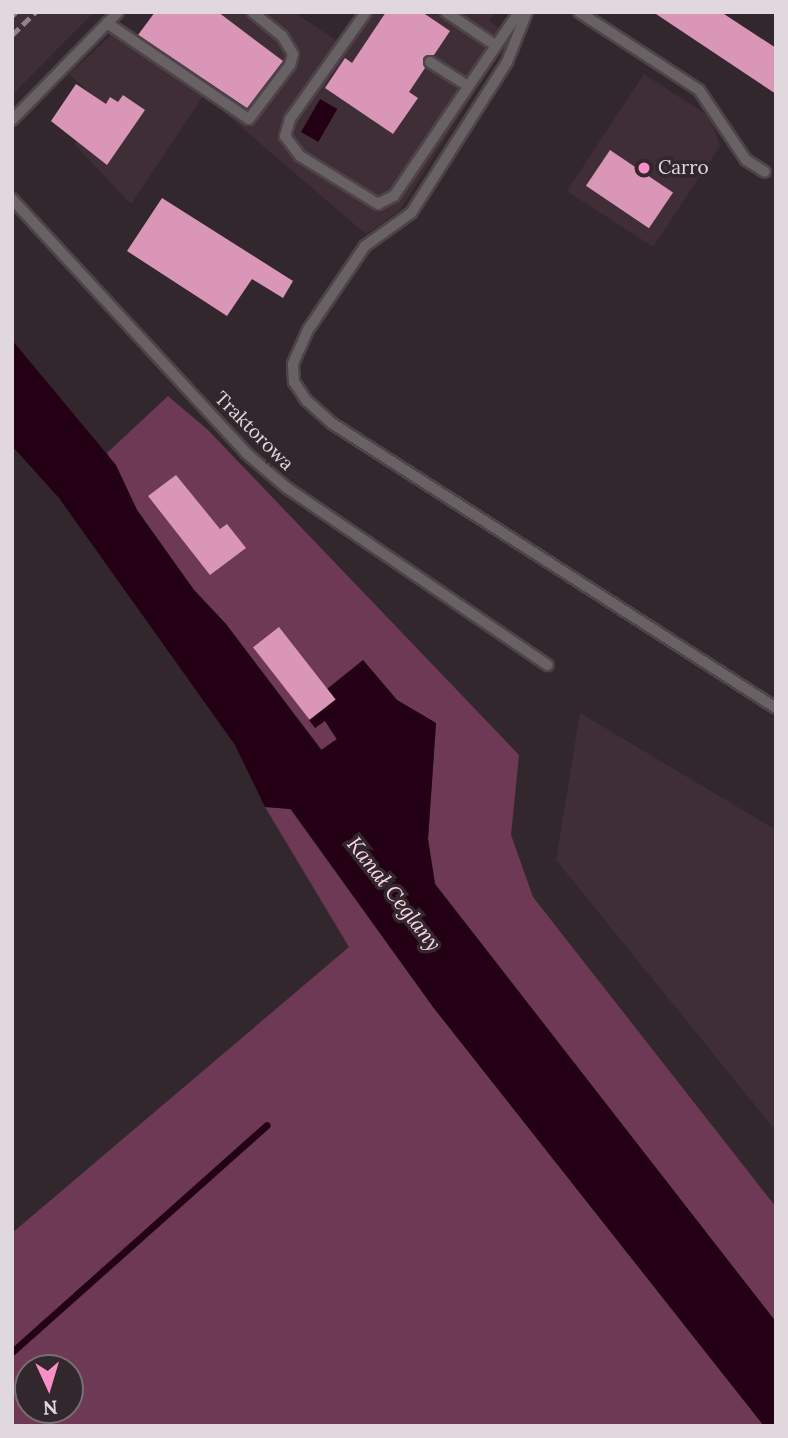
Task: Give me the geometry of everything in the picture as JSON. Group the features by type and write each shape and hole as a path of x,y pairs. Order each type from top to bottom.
{"lane":[{"path":"12,120 118,12"},
{"path":"107,23 249,119 290,65 293,54 282,36 252,12"},
{"path":"366,12 285,130 286,142 300,156 371,201 384,203 394,196 519,12"},
{"path":"446,12 495,46"},
{"path":"527,12 507,62 411,213 365,246 308,330 293,364 294,382 306,400 333,424 776,708"},
{"path":"579,12 699,90 746,160 765,172"},
{"path":"430,62 468,86"},
{"name":"Traktorowa","path":"12,199 246,453 287,488 547,665"}],"shaded area":[{"path":"12,12 94,12 12,95"},
{"path":"155,12 294,12 337,41 356,12 496,12 489,21 510,36 400,210 366,234 204,95 131,204 74,144 101,103 69,74 122,25 138,35"},
{"name":"Carro","path":"644,74 710,117 720,146 653,247 567,191"},
{"path":"168,396 208,430 519,755 511,835 533,897 776,1207 776,1322 435,884 428,839 436,723 397,700 363,660 325,721 337,740 322,750 226,624 194,590 137,510 107,453"},
{"path":"580,713 776,830 776,1131 556,860"},
{"path":"265,807 290,809 433,1007 764,1426 12,1426 12,1233 349,947"}],"water":[{"path":"320,99 337,109 318,142 301,132"},
{"name":"Kanał Ceglany","path":"12,340 116,465 137,510 194,590 226,624 321,750 337,739 325,721 315,728 309,720 327,689 363,660 397,700 436,723 428,839 435,884 776,1322 776,1426 764,1426 433,1007 291,809 265,807 235,745 59,498 12,446"}],"building":[{"path":"155,12 218,12 283,61 247,108 138,35"},
{"path":"386,12 422,12 450,31 434,55 423,58 425,68 409,92 418,98 393,134 325,88 345,58 352,63"},
{"path":"653,12 721,12 776,48 776,94"},
{"path":"76,84 106,104 110,97 118,102 123,95 145,110 107,165 51,121"},
{"path":"610,150 673,192 649,228 586,186"},
{"path":"162,198 293,281 283,298 252,279 227,316 127,251"},
{"path":"176,475 220,529 227,524 246,548 210,575 148,496"},
{"path":"279,627 336,699 310,720 253,647"}],"waterway":[{"path":"12,1352 267,1125"}],"railway":[{"path":"12,16 16,12"},
{"path":"12,35 36,12"}],"place":[{"name":"Carro","path":"644,168"}]}
